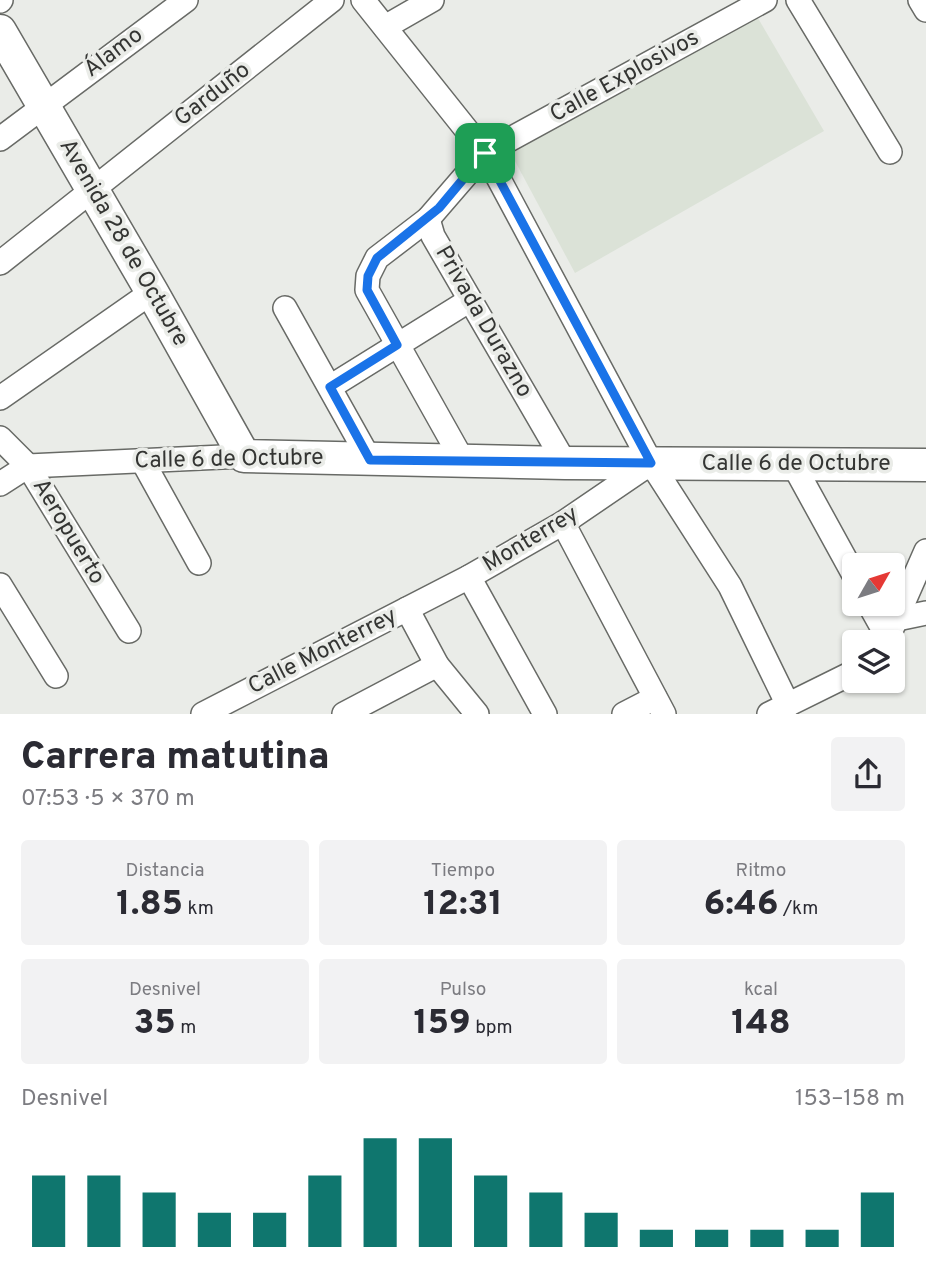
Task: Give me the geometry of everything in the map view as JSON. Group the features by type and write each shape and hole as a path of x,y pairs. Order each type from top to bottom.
{"street":[{"name":"Álamo","path":"0,139 186,0"},
{"name":"Garduño","path":"0,264 332,0"},
{"path":"363,0 485,153 651,463 730,586 778,710 842,678"},
{"path":"385,27 432,0"},
{"name":"Calle Explosivos","path":"485,153 765,0"},
{"path":"798,0 890,152"},
{"path":"920,0 926,10"},
{"name":"Avenida 28 de Octubre","path":"0,31 244,456"},
{"name":"Privada Durazno","path":"485,153 428,219 433,236 565,463"},
{"path":"428,219 377,258 368,276 367,290 463,461"},
{"path":"0,398 152,292"},
{"path":"330,387 470,300"},
{"path":"285,308 370,460"},
{"name":"Aeropuerto","path":"0,438 27,466 129,631"},
{"name":"Calle 6 de Octubre","path":"27,466 244,456 565,463 926,465"},
{"path":"142,460 199,563"},
{"name":"Monterrey","path":"407,609 563,523 651,463"},
{"path":"793,464 842,553"},
{"path":"0,484 27,466"},
{"path":"563,523 659,706 624,714"},
{"path":"891,630 926,551"},
{"path":"468,577 545,714"},
{"path":"0,585 56,676"},
{"path":"407,609 437,665 477,714"},
{"name":"Calle Monterrey","path":"203,714 407,609"},
{"path":"895,630 926,613"},
{"path":"344,714 437,665"}],"shaded area":[{"path":"755,13 824,131 575,273 509,150"}],"route":[{"path":"485,153 651,463 370,460 330,387 397,345 367,290 368,276 377,258 428,219 485,153"}]}
